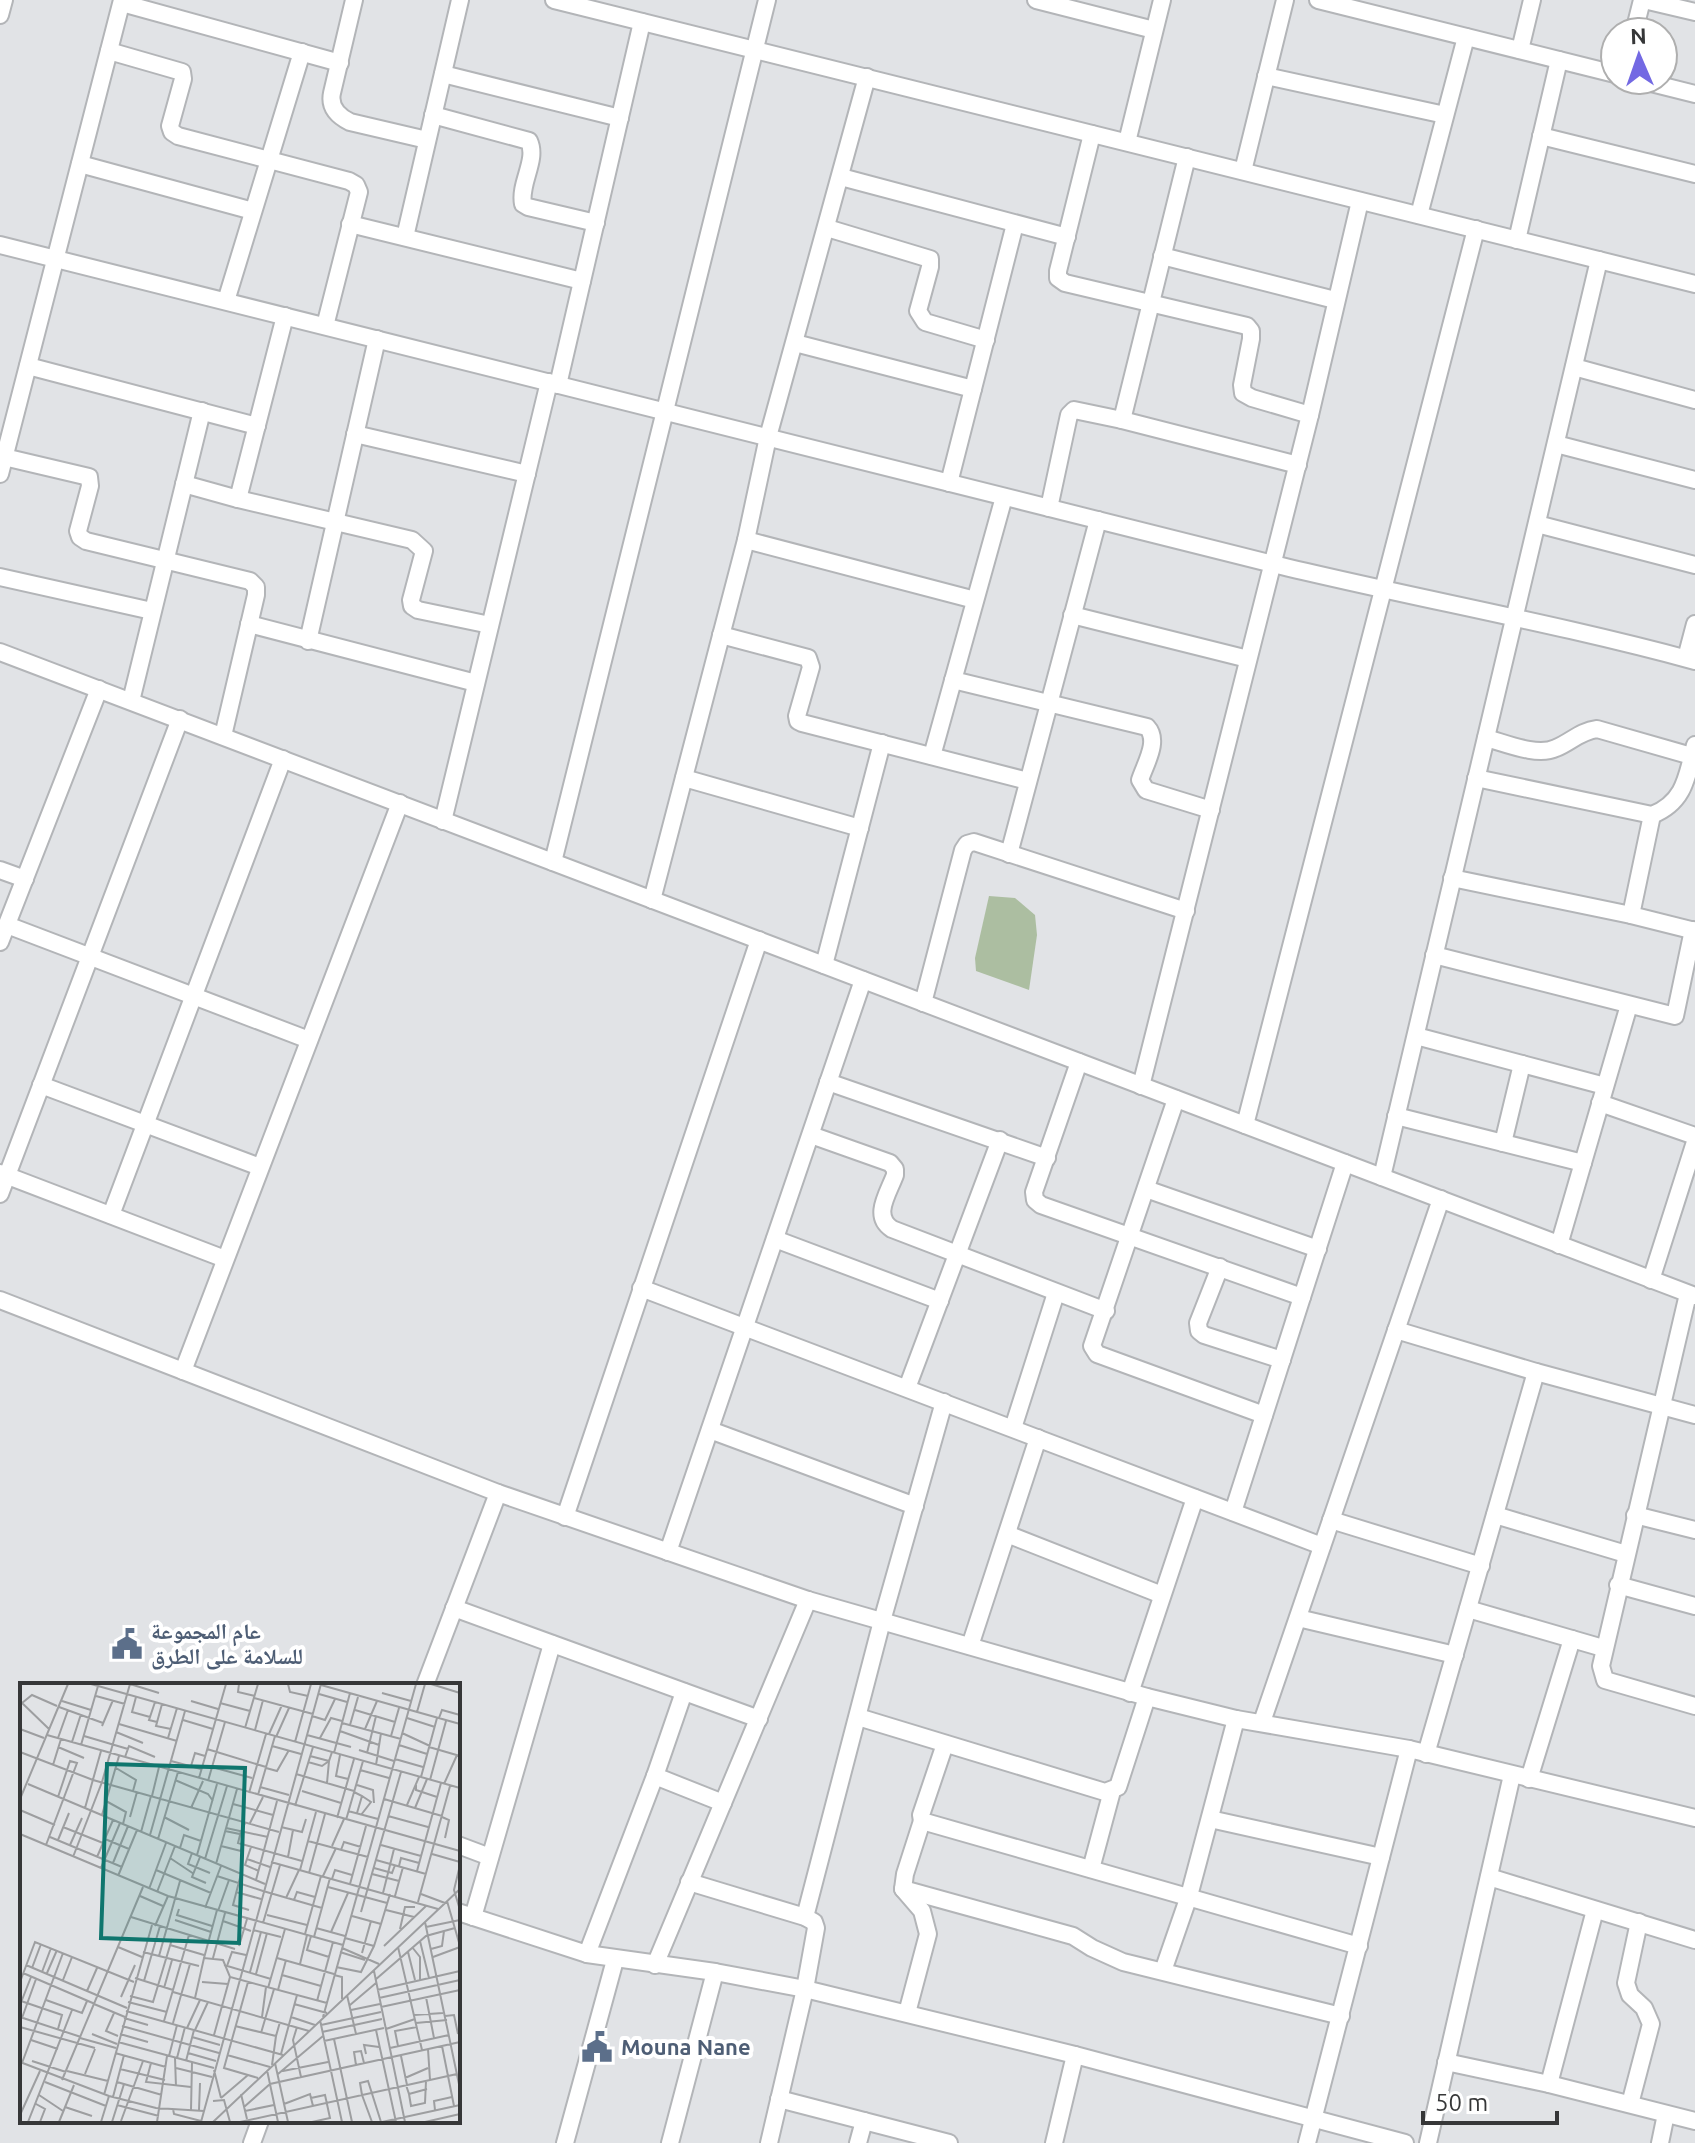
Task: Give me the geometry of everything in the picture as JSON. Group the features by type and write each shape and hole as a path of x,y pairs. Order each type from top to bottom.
{"street":[{"path":"0,15 4,0"},
{"path":"354,0 330,100 340,117 350,122 427,140"},
{"path":"405,237 460,0"},
{"path":"557,0 1695,284"},
{"path":"553,862 767,0"},
{"path":"1036,0 1154,30"},
{"path":"1127,142 1162,0"},
{"path":"1243,171 1285,0"},
{"path":"1318,0 1599,70"},
{"path":"1520,50 1532,0"},
{"path":"1643,0 1695,12"},
{"path":"223,736 256,587 250,581 86,541 78,531 90,486 89,477 2,465 122,2 340,63"},
{"path":"443,821 527,474 582,281 642,22"},
{"path":"1419,215 1466,37"},
{"path":"109,51 182,72 183,79 170,126 178,136 356,185 359,192 325,326"},
{"path":"226,301 302,52"},
{"path":"1517,240 1559,60"},
{"path":"443,74 620,118"},
{"path":"1266,76 1445,115"},
{"path":"652,900 746,540 768,437 867,77"},
{"path":"433,115 529,141 533,151 523,191 523,204 596,223"},
{"path":"1092,134 1058,278 1065,283 1247,326 1251,339 1243,393 1310,415"},
{"path":"1541,136 1695,174"},
{"path":"1122,420 1187,157"},
{"path":"80,164 253,211"},
{"path":"841,177 1067,237"},
{"path":"1141,1086 1298,465 1360,201"},
{"path":"350,224 582,281"},
{"path":"949,483 1015,224"},
{"path":"827,228 930,259 918,311 920,317 925,322 986,340"},
{"path":"1245,1125 1476,229"},
{"path":"0,245 1381,591 1515,617 1690,659 1695,624"},
{"path":"1162,256 1335,300"},
{"path":"1382,1177 1599,260"},
{"path":"238,499 285,316"},
{"path":"308,641 377,339"},
{"path":"795,343 973,389"},
{"path":"28,366 257,426"},
{"path":"1574,367 1695,400"},
{"path":"131,701 202,411"},
{"path":"1049,508 1071,411 1122,420 1298,465"},
{"path":"355,434 527,474"},
{"path":"1556,444 1695,480"},
{"path":"184,484 412,540 424,551 412,606 418,610 490,625"},
{"path":"932,756 1004,497"},
{"path":"1009,854 1098,520"},
{"path":"1537,524 1695,565"},
{"path":"746,540 975,600"},
{"path":"0,577 152,611"},
{"path":"1072,615 1248,659"},
{"path":"249,624 476,683"},
{"path":"721,635 808,658 811,667 798,721 1028,781"},
{"path":"0,652 1692,1295 1661,1406 1603,1648 1601,1673 1605,1680 1695,1706"},
{"path":"953,680 1147,727 1153,734 1153,741 1140,780 1146,790 1211,810"},
{"path":"0,942 99,689"},
{"path":"0,1194 4,1175 180,719"},
{"path":"1476,778 1652,815 1675,803 1694,753 1597,729 1584,731 1554,750 1541,751 1486,738"},
{"path":"824,965 882,743"},
{"path":"111,1215 283,759"},
{"path":"684,778 860,828"},
{"path":"183,1371 400,803"},
{"path":"1631,915 1652,815"},
{"path":"923,1003 967,844 974,842 1186,911"},
{"path":"0,870 25,879"},
{"path":"1434,955 1675,1016 1694,930 1452,878"},
{"path":"7,925 309,1040"},
{"path":"565,1517 759,940"},
{"path":"668,1552 863,980"},
{"path":"1559,1245 1629,1005"},
{"path":"1416,1036 1605,1086"},
{"path":"1079,1062 1034,1192 1035,1200 1041,1205 1302,1297"},
{"path":"1503,1143 1522,1064"},
{"path":"828,1082 1047,1158"},
{"path":"41,1085 260,1167"},
{"path":"1176,1099 1092,1346 1097,1354 1264,1415"},
{"path":"1600,1103 1695,1139 1651,1280"},
{"path":"1396,1116 1583,1163"},
{"path":"811,1135 890,1163 895,1175 880,1215 882,1223 892,1229 1106,1311"},
{"path":"907,1388 1000,1140"},
{"path":"1233,1512 1345,1163"},
{"path":"4,1175 225,1259"},
{"path":"1146,1189 1318,1249"},
{"path":"1262,1722 1441,1199"},
{"path":"775,1239 940,1301"},
{"path":"1220,1267 1198,1323 1199,1331 1282,1360"},
{"path":"641,1288 1322,1546"},
{"path":"1013,1428 1056,1293"},
{"path":"0,1300 498,1493 808,1600 1130,1693 1236,1719 1409,1749 1695,1818"},
{"path":"1396,1330 1695,1415"},
{"path":"1426,1754 1536,1372"},
{"path":"805,1917 882,1621 944,1402"},
{"path":"710,1430 915,1506"},
{"path":"970,1646 1038,1438"},
{"path":"426,1683 498,1493"},
{"path":"1130,1693 1195,1498"},
{"path":"1495,1515 1626,1554"},
{"path":"1635,1515 1695,1530"},
{"path":"1331,1520 1481,1566"},
{"path":"1007,1534 1162,1595"},
{"path":"1618,1585 1695,1606"},
{"path":"655,1965 808,1600"},
{"path":"454,1608 759,1719"},
{"path":"1468,1609 1603,1648"},
{"path":"1298,1618 1455,1655"},
{"path":"1529,1779 1572,1639"},
{"path":"552,1644 490,1857 465,1914 587,1954 715,1972 805,1989 1075,2055 1405,2143"},
{"path":"587,1954 684,1692"},
{"path":"858,1717 1105,1792 1118,1787 1147,1697"},
{"path":"1163,1971 1189,1896 1236,1719"},
{"path":"907,2013 928,1934 922,1911 903,1889 905,1874 945,1744"},
{"path":"1307,2143 1409,1749"},
{"path":"1428,2143 1512,1775"},
{"path":"655,1776 723,1803"},
{"path":"1091,1869 1112,1791"},
{"path":"1210,1819 1381,1857"},
{"path":"922,1821 1359,1946"},
{"path":"460,1846 490,1857"},
{"path":"1489,1877 1695,1940"},
{"path":"689,1882 805,1917 814,1922 816,1928 769,2143"},
{"path":"903,1889 1073,1936 1123,1962 1341,2016"},
{"path":"1549,2084 1595,1910"},
{"path":"1630,2104 1651,2024 1644,2008 1630,1995 1626,1983 1639,1922"},
{"path":"565,2143 615,1960"},
{"path":"670,2143 715,1972"},
{"path":"1054,2143 1075,2055"},
{"path":"1446,2062 1695,2121"},
{"path":"779,2099 949,2143"},
{"path":"1660,2143 1666,2114"},
{"path":"858,2143 864,2121"},
{"path":"252,2143 259,2123"}],"green space":[{"path":"989,896 1015,898 1035,915 1037,935 1029,990 976,971 975,958"}],"place":[{"name":"عام المجموعة للسلامة على الطرق","path":"127,1644"},
{"name":"Mouna Nane","path":"597,2047"}]}
